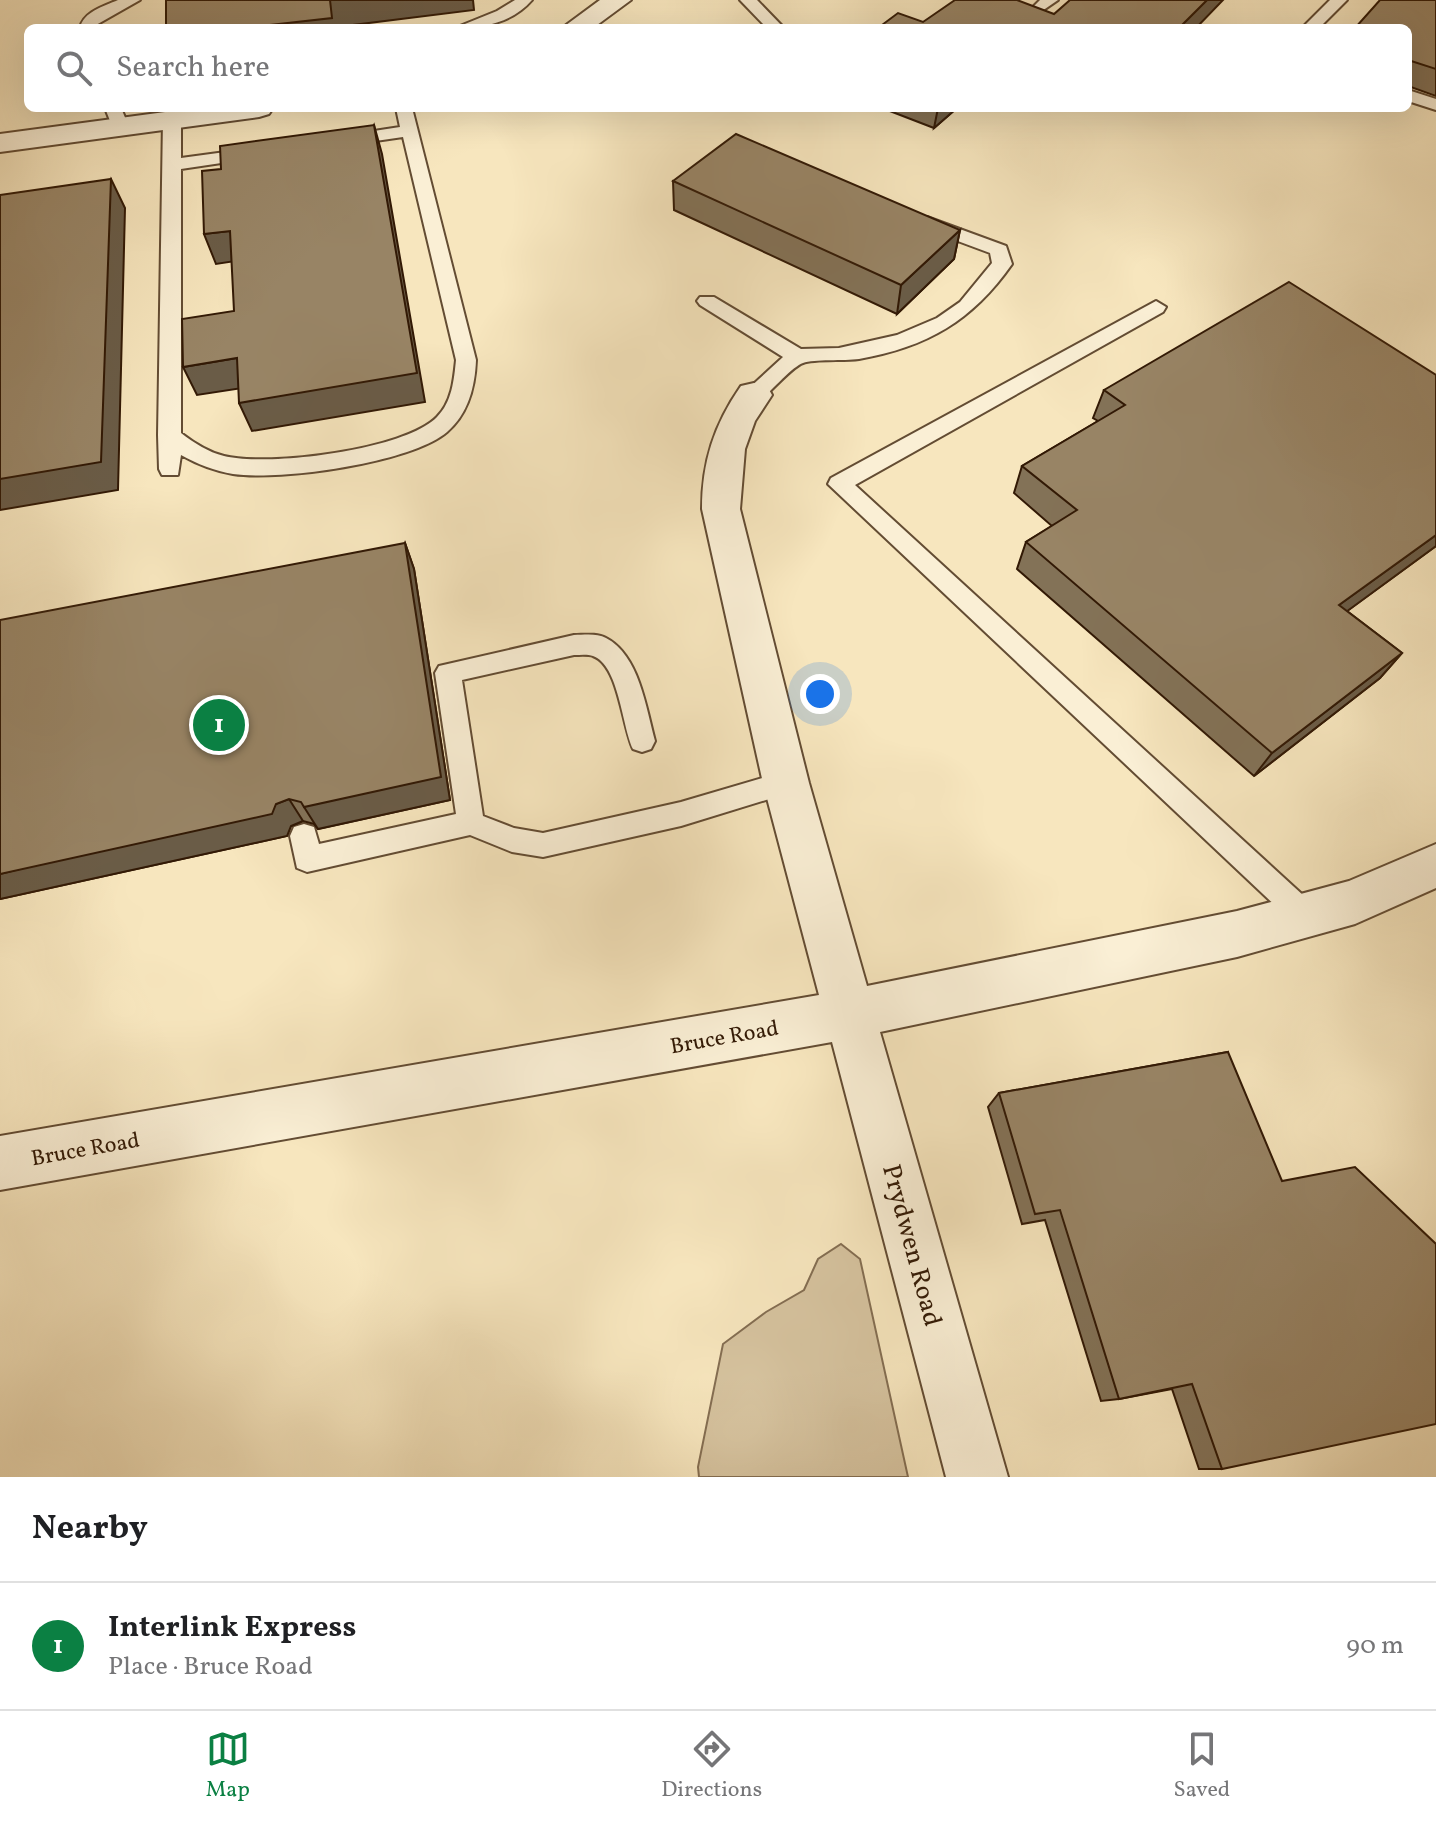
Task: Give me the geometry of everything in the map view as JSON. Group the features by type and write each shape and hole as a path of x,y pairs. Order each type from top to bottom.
{"street":[{"path":"581,24 618,0"},
{"path":"0,143 117,117 172,120 230,112"},
{"name":"Prydwen Road","path":"754,395 737,417 727,443 720,474 721,509 786,783 977,1477"},
{"name":"Bruce Road","path":"0,1163 850,1014 1237,934 1355,902 1436,865"}],"lane":[{"path":"88,24 104,11 132,0"},
{"path":"480,24 514,9 524,0"},
{"path":"748,0 772,24"},
{"path":"1314,24 1339,0"},
{"path":"1412,96 1436,105"},
{"path":"169,435 207,460 232,466 274,468 417,441 436,430 456,408 464,387 466,360 405,112"},
{"path":"170,469 172,120"},
{"path":"320,144 410,131"},
{"path":"172,165 276,150"},
{"path":"707,301 797,356 831,358 884,347 962,310 1002,264 999,250 914,219"},
{"path":"1156,307 839,484 1306,916"},
{"path":"754,395 797,356"},
{"path":"471,823 448,673 574,645 597,645 614,657 629,691 642,741"},
{"path":"304,836 307,859 471,823 512,840 543,845 681,814 786,783"}],"shaded area":[{"path":"841,1244 860,1259 908,1477 699,1477 698,1467 723,1344 766,1312 804,1290 818,1259"}],"building":[{"path":"166,0 330,0 332,18 279,24 166,24"},
{"path":"955,0 1017,0 1054,14 1070,0 1207,0 1183,24 883,24 898,13 923,22"},
{"path":"1380,0 1436,0 1436,69 1412,61 1412,24 1359,24"},
{"path":"374,125 417,373 239,403 237,358 183,367 182,319 234,311 230,231 204,234 202,171 221,169 220,146"},
{"path":"736,134 960,230 901,285 673,181"},
{"path":"111,179 101,462 0,479 0,195"},
{"path":"1289,282 1436,375 1436,535 1339,605 1402,653 1272,753 1026,542 1077,510 1022,466 1125,405 1104,390"},
{"path":"405,543 441,777 304,807 301,802 289,799 276,804 272,814 0,874 0,620"},
{"path":"1228,1052 1282,1181 1355,1167 1436,1244 1436,1424 1222,1469 1192,1384 1119,1399 1060,1210 1035,1214 999,1093"}],"place":[{"name":"Interlink Express","path":"219,725"}]}
